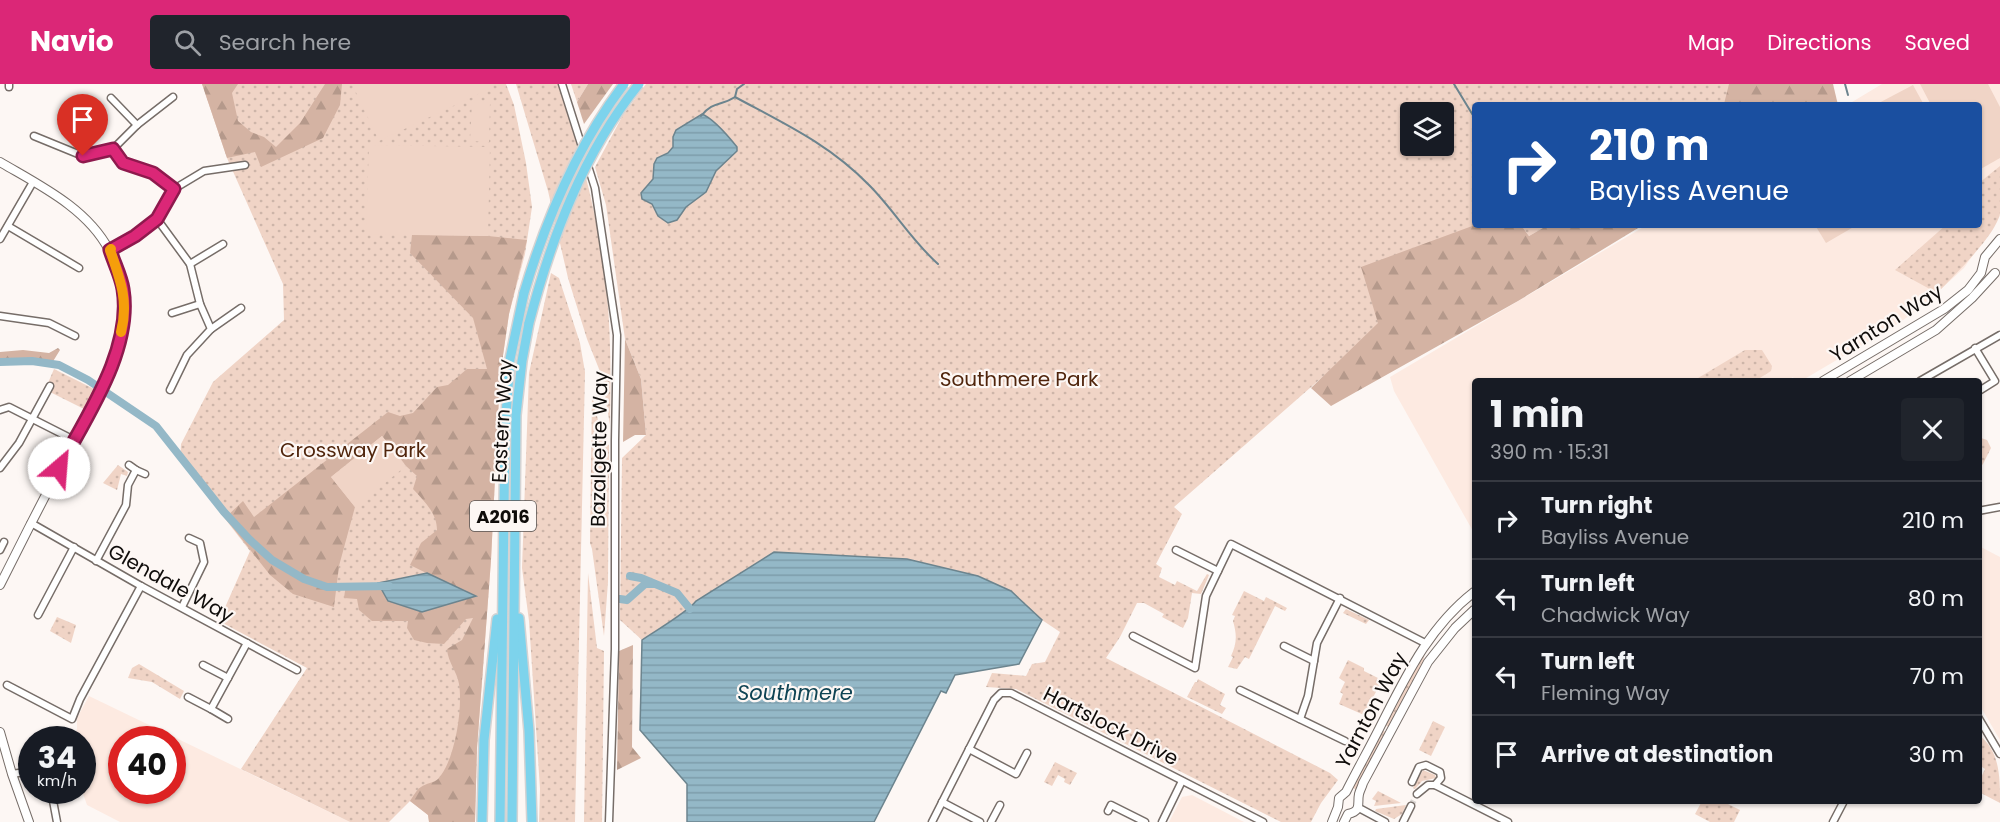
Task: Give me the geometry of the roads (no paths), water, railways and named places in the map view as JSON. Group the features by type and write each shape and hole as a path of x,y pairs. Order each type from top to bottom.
{"main road":[{"name":"Eastern Way","path":"500,822 502,578 510,359 524,293 537,250 563,186 598,122 624,84"},
{"name":"Eastern Way","path":"512,822 516,415 522,361 529,323 545,264 560,223 607,129 639,84"},
{"path":"515,577 528,720 532,822"},
{"path":"482,822 484,740 502,578"}],"street":[{"name":"Bazalgette Way","path":"562,84 595,188 617,335 615,649 609,822"},
{"path":"34,136 83,156 113,149 137,125 172,97"},
{"path":"111,98 137,125"},
{"path":"113,149 123,163 153,173 174,189"},
{"path":"0,162 73,208 86,219 110,250 123,288 124,303 122,329 110,370 0,585"},
{"path":"110,250 135,236 157,219 174,189 204,171 246,165"},
{"path":"0,239 33,182"},
{"path":"157,219 190,264 200,304 211,329"},
{"path":"8,226 79,268"},
{"name":"Yarnton Way","path":"1828,378 1944,309 1968,290 1981,273 1985,257 1996,251 2000,240"},
{"path":"190,264 223,244"},
{"name":"Yarnton Way","path":"1985,263 1988,270 1997,272"},
{"name":"Yarnton Way","path":"1855,378 1936,330 1997,272"},
{"path":"172,313 200,304"},
{"path":"170,390 187,355 211,329 241,308"},
{"path":"0,316 49,323 75,336"},
{"path":"1927,378 2000,335"},
{"path":"1975,348 1995,381 1982,389"},
{"path":"0,468 19,443 50,386"},
{"path":"0,410 9,407 74,440"},
{"path":"129,465 145,474"},
{"path":"96,561 126,505 128,485 136,470"},
{"path":"1982,510 2000,507"},
{"name":"Glendale Way","path":"31,523 141,586 297,670"},
{"path":"182,607 204,562 200,543 189,538"},
{"path":"0,550 4,542"},
{"path":"1133,636 1195,668 1206,596 1231,544 1425,643"},
{"path":"38,615 74,547"},
{"path":"1176,550 1218,571"},
{"path":"7,685 72,719 80,699 141,586"},
{"name":"Yarnton Way","path":"1332,822 1339,798 1346,792 1425,643 1472,594"},
{"path":"1300,719 1308,696 1317,643 1340,598"},
{"name":"Yarnton Way","path":"1358,797 1414,685 1436,651 1472,612"},
{"path":"211,709 247,643"},
{"name":"Yarnton Way","path":"1425,643 1436,651"},
{"path":"1284,646 1314,661"},
{"path":"203,665 228,678"},
{"path":"1240,690 1345,741"},
{"name":"Hartslock Drive","path":"932,822 994,700 1001,693 1011,693 1263,822"},
{"path":"188,697 228,718"},
{"path":"1982,724 2000,754"},
{"path":"0,732 29,822"},
{"path":"969,749 1016,774 1028,753"},
{"path":"1412,782 1419,767 1426,765 1440,772 1441,778 1435,785"},
{"path":"12,774 18,773"},
{"path":"1162,822 1182,781"},
{"path":"1417,794 1428,785 1435,785 1472,802"},
{"name":"Yarnton Way","path":"1346,792 1353,792 1358,797 1359,808"},
{"path":"942,802 980,822"},
{"path":"54,804 57,822"},
{"path":"1476,804 1508,822"},
{"path":"1833,822 1842,804"},
{"path":"992,822 1000,805"},
{"path":"1108,811 1111,805 1145,822"},
{"path":"1403,822 1411,806"},
{"path":"1338,807 1346,818 1359,808 1385,822"}],"water":[{"path":"702,114 721,129 737,147 737,151 716,171 706,192 686,207 677,220 668,223 658,216 652,204 642,199 641,193 653,179 654,164 657,158 668,153 673,147 676,130"},
{"name":"Southmere","path":"774,552 907,559 978,576 1011,591 1042,620 1019,664 955,675 946,693 941,691 874,822 687,822 687,784 640,730 642,640 679,616 696,601"},
{"path":"427,573 476,596 422,612 388,601 378,583"}],"waterway":[{"path":"701,116 713,106 735,97 737,89 744,84"},
{"path":"1454,84 1472,114"},
{"path":"1845,84 1848,95"},
{"path":"735,97 806,136 854,171 938,264"},
{"path":"0,362 32,361 59,365 88,380 156,426 224,512 249,539 272,560 304,579 327,587 389,586"},
{"path":"630,576 641,578 677,593 690,609"},
{"path":"620,599 627,600 645,584 654,584"}],"tunnel":[{"path":"1411,806 1417,794"}],"park label":[{"name":"Southmere Park","path":"1019,379"},
{"name":"Crossway Park","path":"353,450"}]}
